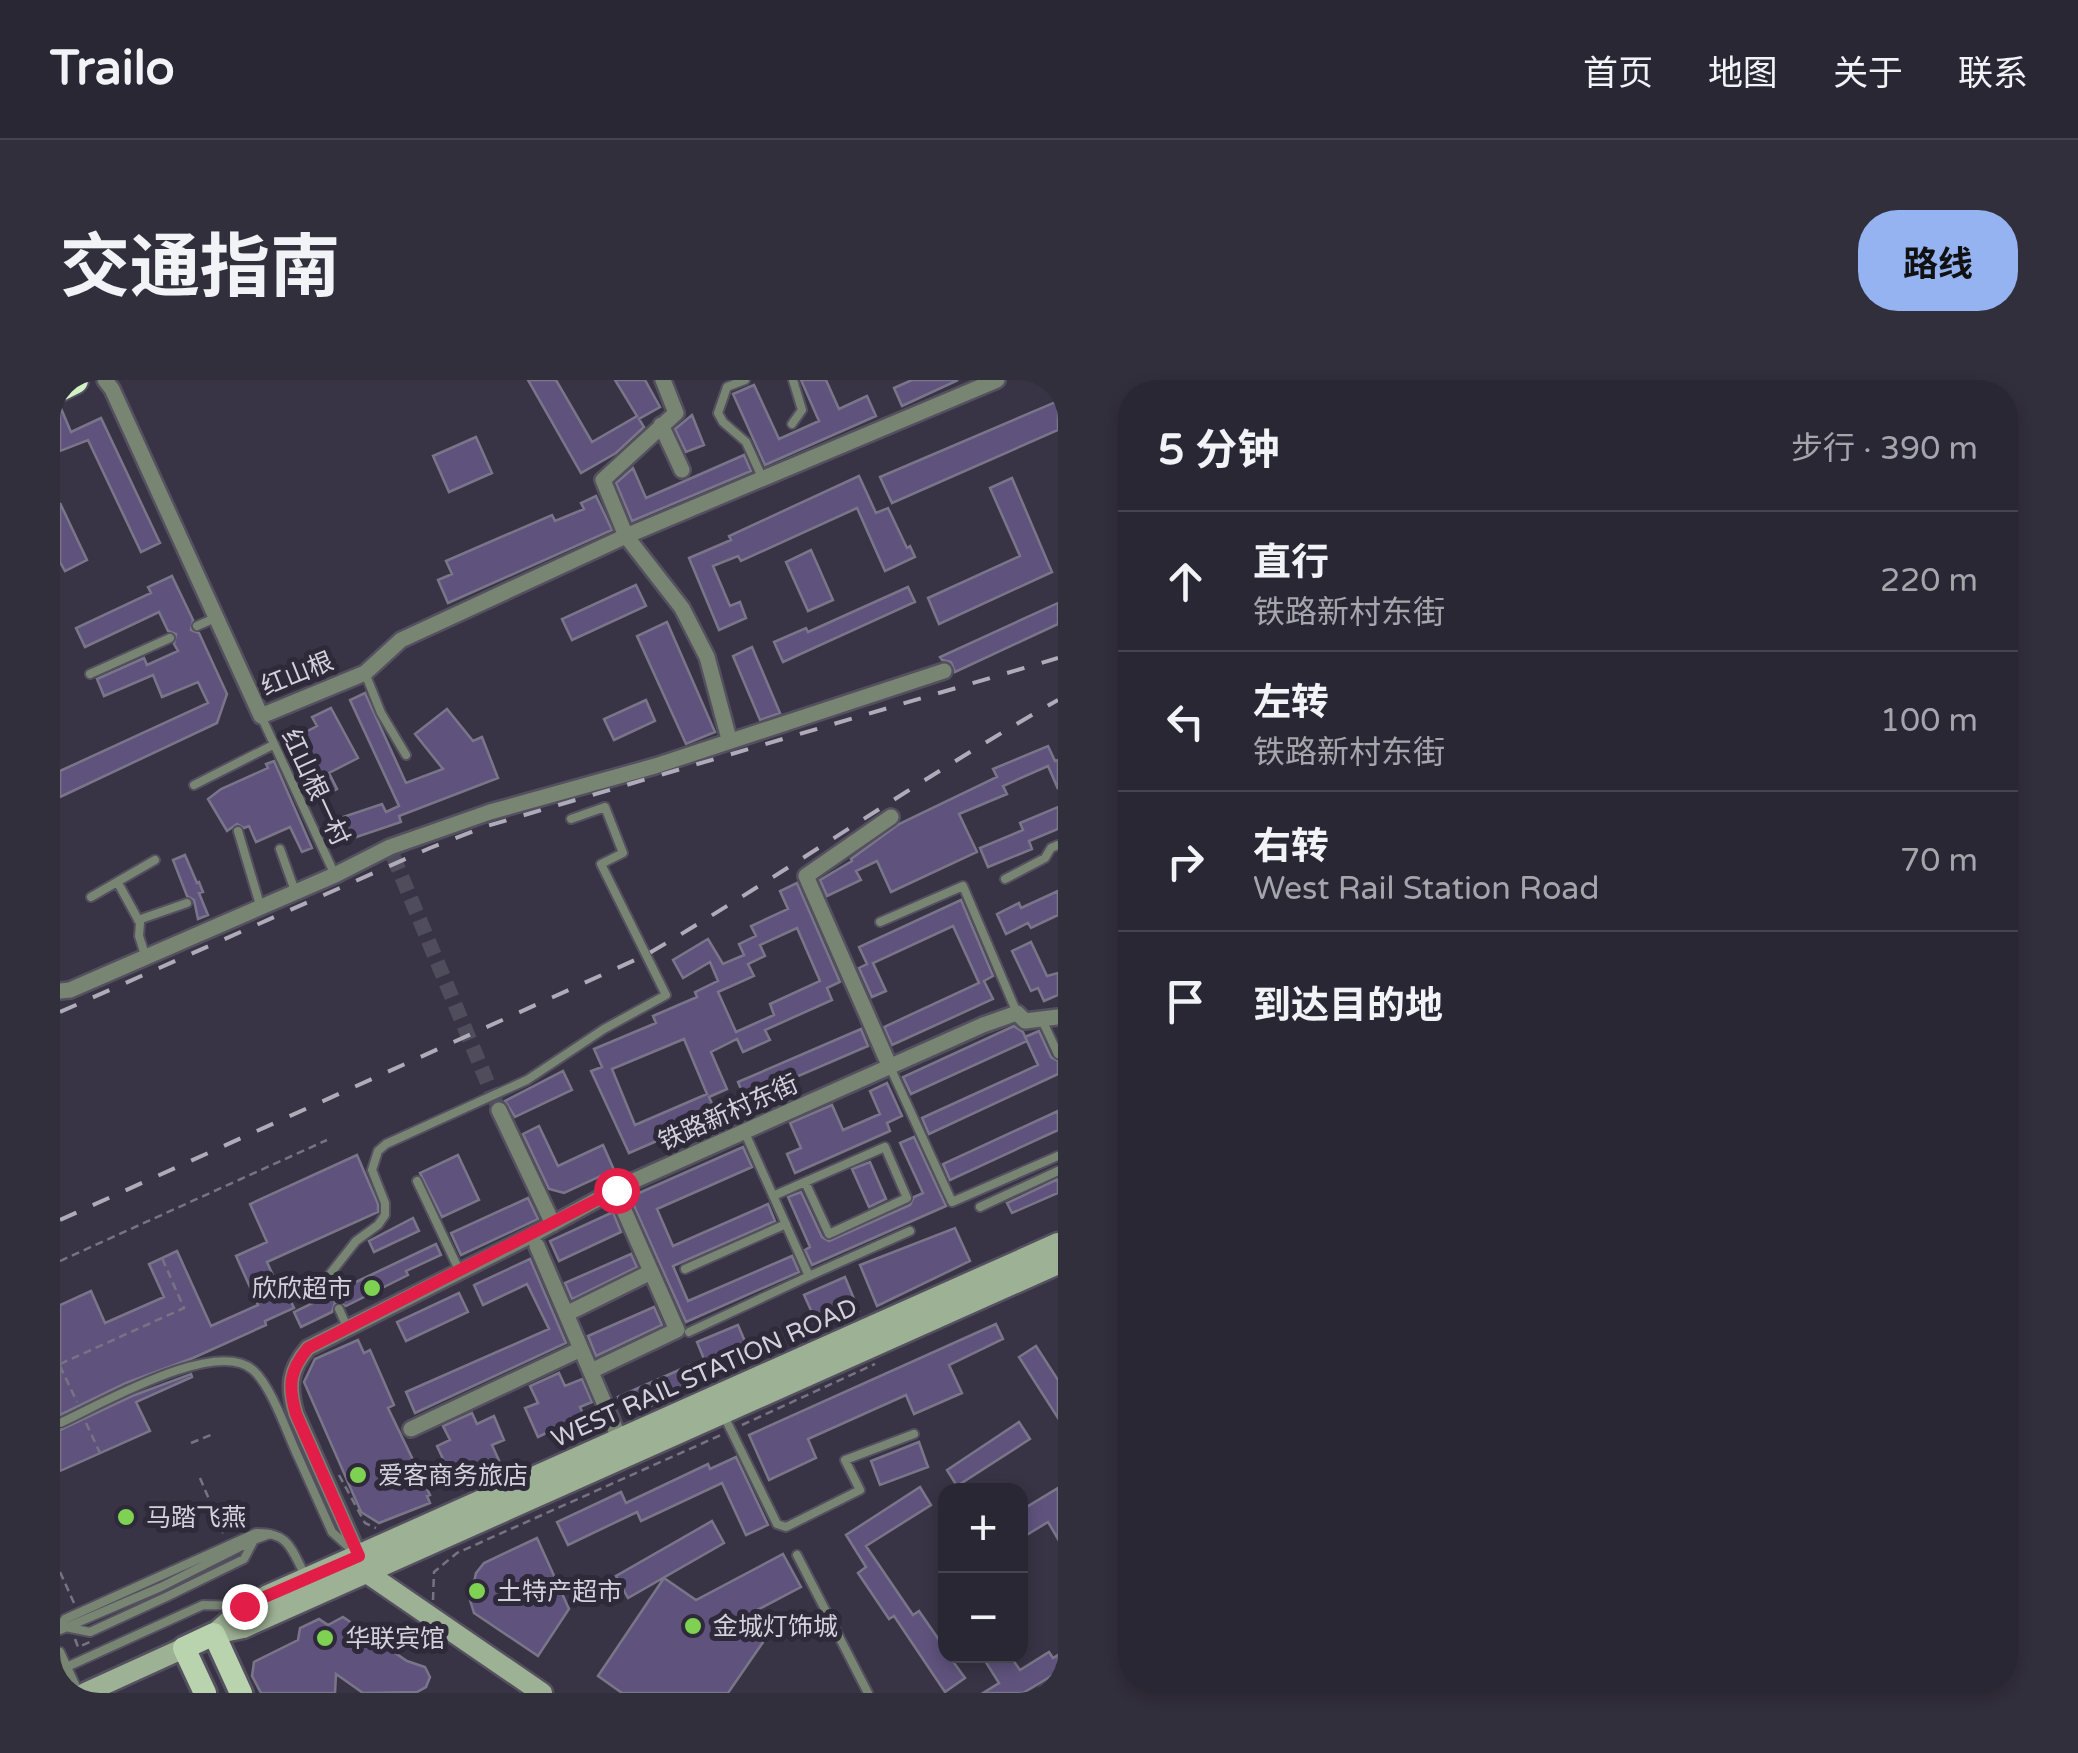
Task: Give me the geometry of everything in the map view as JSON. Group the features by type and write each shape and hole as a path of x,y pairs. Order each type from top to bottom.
{"highway":[{"path":"60,386 74,380"}],"main road":[{"name":"WEST RAIL STATION ROAD","path":"184,1648 214,1634 243,1628 353,1568 620,1440 1058,1243"},
{"name":"WEST RAIL STATION ROAD","path":"214,1634 244,1606 307,1579 353,1568 727,1422 1058,1264"},
{"path":"353,1568 521,1693"},
{"path":"353,1568 542,1693"},
{"path":"214,1634 242,1693"},
{"path":"82,1693 184,1648 205,1693"}],"street":[{"name":"红山根","path":"105,380 261,716 364,673 401,640 626,536 997,380"},
{"path":"663,380 676,413 602,480 626,536 682,608 707,657 730,740"},
{"path":"661,426 682,470"},
{"path":"60,990 70,990 294,890 490,812 655,766 944,671"},
{"path":"890,1067 806,876 891,817"},
{"path":"1017,1013 1024,1021 1050,1019"},
{"name":"铁路新村东街","path":"353,1568 290,1392 290,1374 308,1348 616,1190 1017,1013"},
{"path":"498,1110 552,1224"},
{"path":"591,1371 677,1330 616,1190"},
{"path":"537,1246 620,1440"},
{"path":"566,1314 651,1272"},
{"path":"411,1429 581,1349"},
{"path":"1046,1693 1057,1686"}],"lane":[{"path":"745,380 727,388 718,413 746,442 763,478"},
{"path":"792,424 802,410 793,380"},
{"path":"197,626 215,618"},
{"path":"90,674 170,638"},
{"path":"364,673 381,713 406,755"},
{"name":"红山根一村","path":"261,716 335,875"},
{"path":"194,785 273,745"},
{"path":"332,1294 330,1274 356,1241 385,1215 385,1203 372,1170 386,1144 527,1080 604,1029 666,995 601,864 623,853 605,807 571,819"},
{"path":"238,832 260,905"},
{"path":"1005,880 1045,858 1058,845"},
{"path":"280,848 294,890"},
{"path":"91,898 156,860"},
{"path":"118,883 138,920 146,958"},
{"path":"880,922 964,886 1017,1013"},
{"path":"138,920 186,903"},
{"path":"1050,1019 1058,1054"},
{"path":"890,1067 952,1202 1058,1156"},
{"path":"745,1133 808,1276"},
{"path":"773,1196 805,1182 885,1147 907,1198 829,1234 805,1182"},
{"path":"980,1207 1058,1171"},
{"path":"417,1181 460,1272"},
{"path":"685,1269 786,1224"},
{"path":"689,1332 910,1231"},
{"path":"338,1309 348,1327"},
{"path":"60,1423 187,1366 237,1361 255,1371 353,1568"},
{"path":"727,1422 777,1524 786,1527 860,1490 846,1460 914,1434"},
{"path":"274,1532 254,1540 244,1559 90,1632 60,1628 65,1619 256,1533 274,1532 288,1542 307,1579"},
{"path":"797,1555 868,1693"},
{"path":"64,1668 202,1605 244,1606"},
{"path":"60,1652 64,1668 82,1693"}],"path":[{"path":"60,1260 327,1140"},
{"path":"60,1364 184,1308 162,1258"},
{"path":"433,1601 434,1572 457,1553 727,1422 876,1364"},
{"path":"192,1443 212,1434"},
{"path":"200,1478 226,1538"},
{"path":"60,1572 75,1604"},
{"path":"72,1631 78,1647"}],"building":[{"path":"528,380 556,380 592,442 637,416 615,380 645,380 660,407 639,419 644,427 616,453 581,473"},
{"path":"801,380 826,380 839,409 867,396 876,416 765,465 733,394 754,385 779,439 819,421"},
{"path":"912,380 958,380 902,406 894,388"},
{"path":"1058,401 1058,430 892,503 880,477"},
{"path":"60,406 71,432 101,418 160,543 141,552 88,440 60,451"},
{"path":"692,415 704,445 686,452 675,429"},
{"path":"476,437 492,473 449,492 433,456"},
{"path":"744,455 751,471 632,521 616,483 633,468 646,498"},
{"path":"859,476 876,513 888,508 915,557 885,571 857,508 741,561 738,556 713,566 730,606 740,602 746,618 719,630 689,558"},
{"path":"1012,478 1052,572 939,624 928,598 1020,556 990,488"},
{"path":"596,496 612,530 448,603 438,580 452,574 446,561 552,515 555,521 584,509 581,503"},
{"path":"60,503 87,560 65,571 60,562"},
{"path":"811,550 833,600 808,611 786,562"},
{"path":"172,576 193,620 191,630 199,633 227,694 217,723 60,797 60,771 208,703 198,682 162,697 153,675 104,696 97,679 144,658 147,665 178,651 174,644 176,634 168,631 159,612 85,647 76,628 151,593 148,587"},
{"path":"636,585 646,606 572,640 562,619"},
{"path":"908,587 915,602 783,662 774,642 806,628 808,632"},
{"path":"1058,603 1058,624 955,672 951,662 940,657"},
{"path":"667,622 715,732 686,744 637,636"},
{"path":"752,647 780,713 760,720 733,656"},
{"path":"365,693 406,783 443,769 415,734 447,709 473,741 482,737 498,778 399,816 401,822 336,844 328,822 382,804 386,812 399,806 350,700"},
{"path":"646,700 655,721 614,740 604,719"},
{"path":"331,708 358,758 329,773 337,789 317,800 287,742 317,726 312,717"},
{"path":"1048,746 1055,761 1058,760 1058,789 1048,766 1003,786 1007,794 959,814 977,852 891,892 877,861 856,871 861,880 827,896 820,880 852,861 899,824 997,777 993,769"},
{"path":"274,761 312,848 302,852 290,827 256,842 249,826 237,824 227,831 208,799 268,768 266,764"},
{"path":"1058,807 1058,829 1029,841 1032,849 988,867 980,848 1023,830 1020,823"},
{"path":"185,855 203,892 199,893 208,915 198,919 194,900 187,896 173,860"},
{"path":"797,883 840,982 827,988 832,1000 765,1030 770,1040 743,1052 737,1039 711,1052 727,1089 709,1097 717,1115 629,1153 591,1071 602,1067 594,1049 656,1023 653,1016 697,997 695,992 718,981 710,962 683,978 673,960 708,939 723,964 744,955 739,944 756,936 751,926 788,909 780,891","holes":["797,928 820,981 770,1004 774,1015 736,1032 718,992 754,976 748,964 765,956 760,945","684,1039 707,1094 635,1125 612,1069"]},
{"path":"1058,891 1058,915 1006,934 997,914"},
{"path":"961,900 993,976 984,981 993,999 892,1045 884,1027 979,983 953,926 873,963 886,991 872,997 859,968 867,964 859,947"},
{"path":"1031,942 1047,976 1058,973 1058,995 1044,1001 1038,988 1031,991 1012,951"},
{"path":"1014,1026 1027,1041 911,1094 903,1077"},
{"path":"861,1029 868,1046 745,1099 738,1082"},
{"path":"1039,1031 1051,1057 1058,1061 1058,1074 929,1134 922,1118 1038,1065 1025,1037"},
{"path":"563,1071 572,1090 515,1117 505,1101"},
{"path":"887,1083 902,1116 887,1123 890,1131 795,1173 787,1154 801,1148 790,1123 832,1105 843,1130 880,1114 870,1091"},
{"path":"1058,1111 1058,1130 950,1180 943,1164"},
{"path":"539,1126 558,1166 603,1145 614,1170 564,1193 549,1189 523,1134"},
{"path":"914,1137 946,1206 812,1265 805,1250 810,1247 788,1197 801,1192 822,1237 829,1241 910,1205 914,1197 923,1193 900,1143"},
{"path":"743,1147 752,1167 657,1209 673,1246 768,1204 775,1221 673,1266 688,1301 792,1256 799,1272 686,1322 630,1197"},
{"path":"357,1155 378,1212 267,1262 280,1291 285,1289 294,1308 265,1321 266,1325 60,1415 60,1305 91,1291 105,1323 164,1297 149,1264 177,1251 211,1326 258,1305 236,1256 267,1242 250,1204"},
{"path":"458,1155 479,1200 442,1217 420,1173"},
{"path":"870,1162 886,1199 869,1207 852,1169"},
{"path":"1058,1179 1058,1193 1012,1213 1007,1203"},
{"path":"528,1198 538,1219 461,1255 451,1233"},
{"path":"613,1212 621,1232 559,1261 550,1241"},
{"path":"413,1218 419,1231 374,1252 369,1241"},
{"path":"955,1228 970,1261 877,1306 860,1265"},
{"path":"436,1244 441,1255 346,1306 335,1303 332,1312 301,1327 294,1312 325,1297 336,1301 339,1290"},
{"path":"631,1254 637,1267 572,1299 565,1283"},
{"path":"530,1259 566,1343 415,1413 406,1392 549,1329 527,1284 483,1305 474,1285"},
{"path":"845,1277 859,1311 819,1328 804,1295"},
{"path":"459,1293 468,1312 406,1341 397,1322"},
{"path":"654,1307 662,1325 596,1356 588,1336"},
{"path":"996,1324 1003,1339 949,1365 962,1393 914,1414 906,1395 808,1439 816,1458 769,1480 749,1435"},
{"path":"738,1325 752,1358 627,1417 618,1397 704,1359 697,1342"},
{"path":"358,1340 364,1353 370,1350 394,1405 388,1408 430,1495 430,1503 379,1523 361,1512 304,1382 315,1359"},
{"path":"1036,1346 1058,1380 1058,1418 1019,1357"},
{"path":"559,1373 565,1386 582,1379 592,1402 580,1407 590,1429 563,1442 557,1428 538,1437 525,1408 538,1403 530,1386"},
{"path":"191,1374 192,1377 136,1402 150,1431 60,1471 60,1430"},
{"path":"472,1413 477,1424 494,1416 504,1440 492,1445 502,1467 475,1479 469,1466 450,1474 437,1446 450,1440 443,1426"},
{"path":"1019,1422 1030,1439 962,1483 955,1483 947,1470"},
{"path":"919,1442 928,1467 880,1485 871,1461"},
{"path":"736,1457 768,1525 746,1535 722,1483 641,1521 637,1512 568,1545 557,1522 621,1492 626,1503 708,1464 710,1469"},
{"path":"920,1487 931,1505 866,1546 913,1615 919,1611 938,1638 938,1663 954,1663 965,1678 945,1692 894,1616 889,1619 858,1573 866,1567 846,1535"},
{"path":"1058,1488 1058,1539 1048,1522 1028,1534 1028,1506"},
{"path":"712,1521 724,1543 628,1598 616,1576"},
{"path":"537,1538 569,1609 538,1656 474,1613 470,1600 476,1573 484,1563"},
{"name":"金城灯饰城","path":"783,1554 801,1587 742,1618 768,1635 728,1693 622,1693 598,1676 664,1578 696,1600"},
{"path":"343,1617 407,1661 425,1667 430,1677 426,1687 417,1692 363,1693 336,1674 335,1693 261,1693 252,1676 254,1662 298,1640 300,1628 319,1619 328,1625"},
{"path":"1049,1652 1053,1658 1058,1655 1058,1672 1023,1693 983,1693 999,1683 986,1663 1015,1663 1020,1670"}],"tunnel":[{"path":"393,856 499,1110"}],"railway":[{"path":"60,1012 487,826 1058,658"},
{"path":"60,1220 646,955 1058,700"}],"place":[{"name":"欣欣超市","path":"372,1288"},
{"name":"爱客商务旅店","path":"358,1475"},
{"name":"马踏飞燕","path":"126,1517"},
{"name":"土特产超市","path":"477,1591"},
{"name":"金城灯饰城","path":"693,1626"},
{"name":"华联宾馆","path":"325,1638"}],"route":[{"path":"244,1606 359,1556 296,1414 290,1392 290,1374 308,1348 616,1190"}]}
